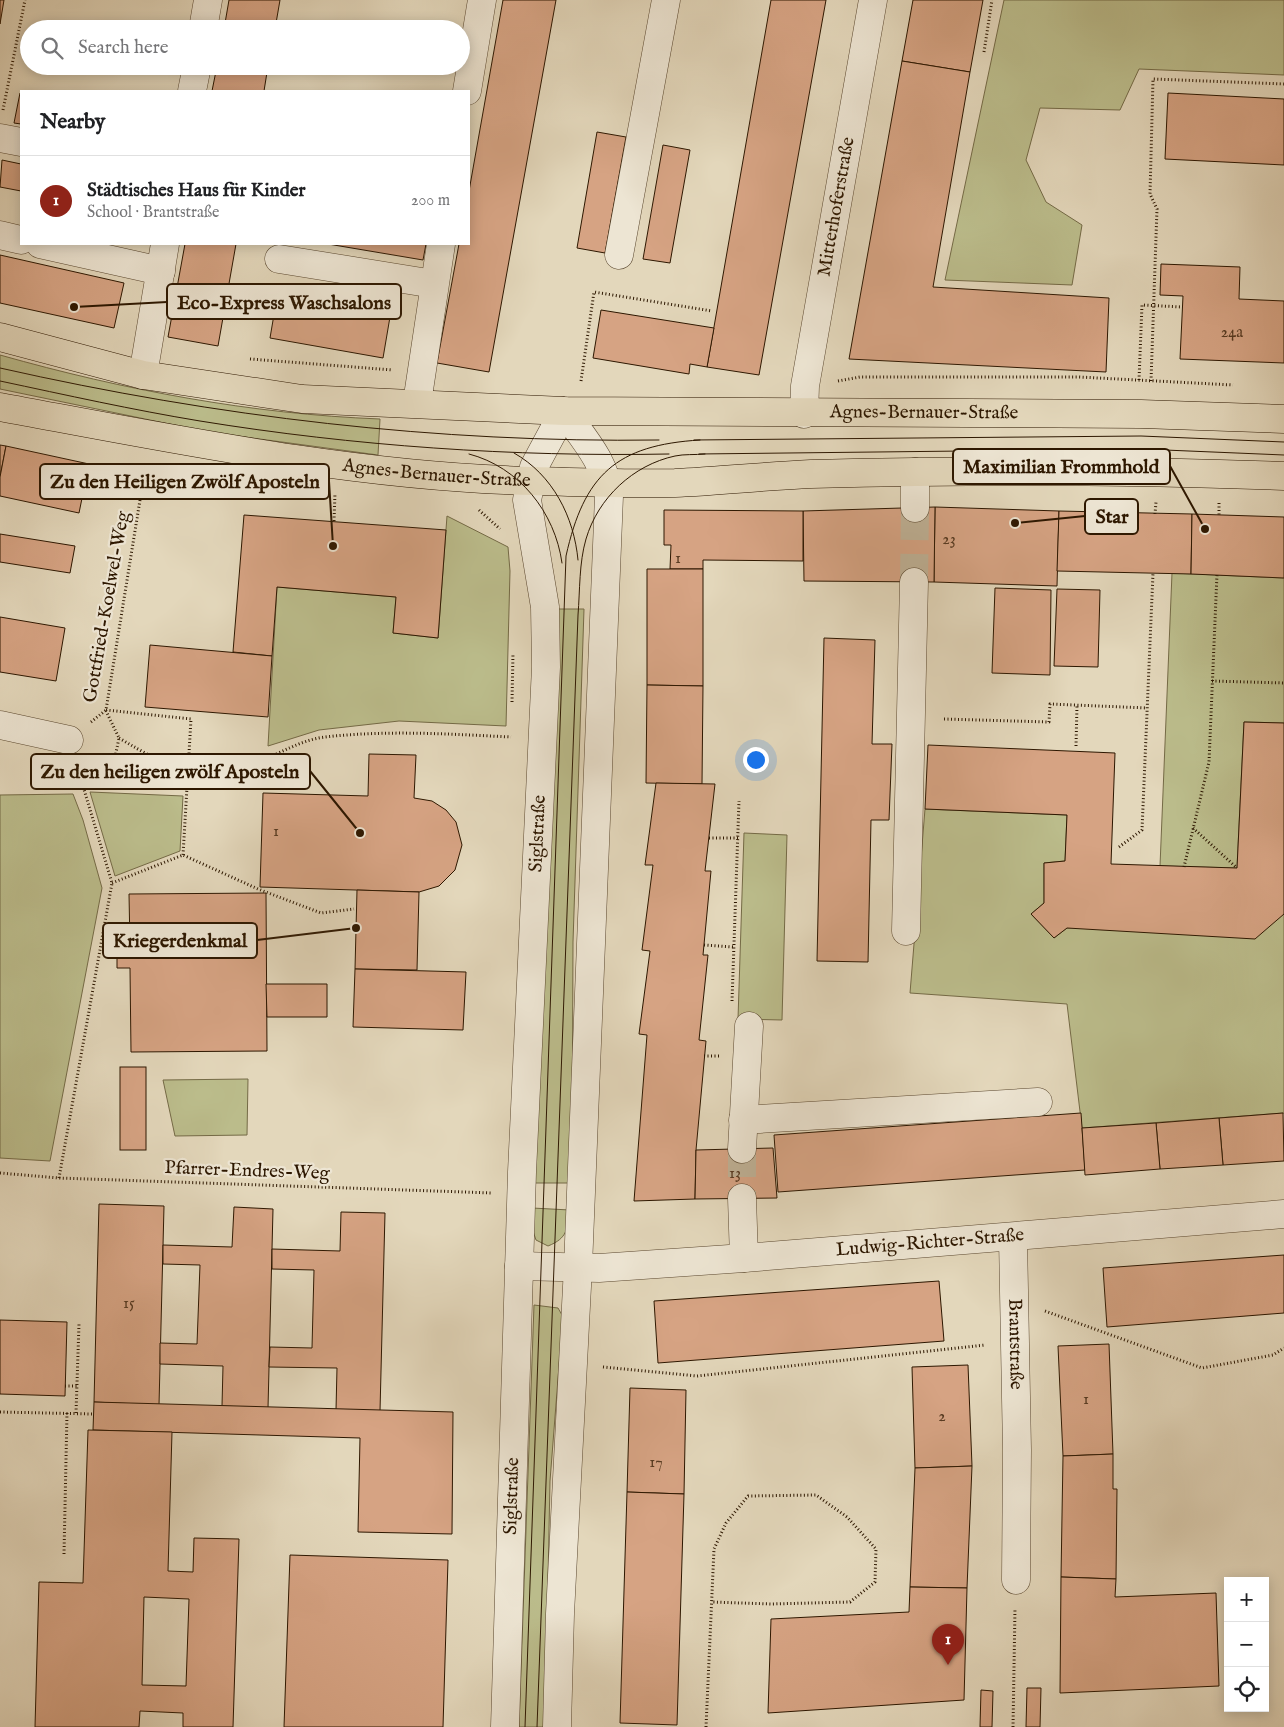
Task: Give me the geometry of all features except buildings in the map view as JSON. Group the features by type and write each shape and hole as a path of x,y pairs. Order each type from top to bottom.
{"main road":[{"name":"Agnes-Bernauer-Straße","path":"0,337 143,375 302,399 564,411 804,414 1140,414 1284,419"},
{"name":"Agnes-Bernauer-Straße","path":"0,407 206,444 350,466 438,476 529,481 676,483 808,474 915,472 1150,472 1284,476"}],"street":[{"path":"205,20 208,0"},
{"path":"470,73 482,0"},
{"path":"619,256 666,0"},
{"name":"Mitterhoferstraße","path":"804,414 805,386 873,0"},
{"path":"192,90 195,75"},
{"path":"467,90 470,75"},
{"path":"1,128 20,141"},
{"path":"0,235 20,240"},
{"path":"44,245 161,271"},
{"path":"143,375 166,245"},
{"path":"417,403 420,373 441,245"},
{"path":"279,259 434,284"},
{"path":"557,1727 560,1614 578,1267 609,496 608,483 595,455 564,411"},
{"name":"Siglstraße","path":"505,1727 519,1266 546,667 545,607 527,500 529,481 539,454 564,411"},
{"path":"915,472 915,508"},
{"path":"906,931 914,582"},
{"path":"0,725 69,740"},
{"path":"741,1016 742,1149"},
{"path":"743,1120 1038,1102"},
{"path":"742,1198 744,1258"},
{"name":"Ludwig-Richter-Straße","path":"578,1267 744,1258 1013,1238 1284,1214"},
{"name":"Brantstraße","path":"1013,1238 1017,1450 1016,1580"},
{"path":"519,1266 578,1267"}],"path":[{"path":"21,20 25,0"},
{"path":"984,52 992,0"},
{"path":"1,128 20,27"},
{"path":"1151,381 1157,210 1150,194 1153,79 1284,84"},
{"path":"580,387 594,292 712,311"},
{"path":"1139,380 1142,305 1182,307"},
{"path":"242,358 420,373"},
{"path":"805,386 860,377 1079,377 1236,385"},
{"name":"Gottfried-Koelwel-Weg","path":"69,740 106,710 146,462"},
{"path":"334,521 335,493"},
{"path":"1155,514 1156,501"},
{"path":"1219,503 1219,516"},
{"path":"1119,847 1142,830 1154,573"},
{"path":"1184,867 1209,762 1217,574"},
{"path":"1212,680 1284,683"},
{"path":"944,719 1049,722 1050,704 1147,708"},
{"path":"1076,746 1077,705"},
{"path":"106,710 119,738 153,758 188,773 219,774 257,763 294,745 339,735 402,732 511,737"},
{"path":"106,710 190,719 183,855"},
{"path":"84,787 111,777 119,738"},
{"path":"59,1178 112,883 69,740"},
{"path":"739,801 734,947 741,1016"},
{"path":"1193,828 1237,868"},
{"path":"709,838 738,838"},
{"path":"112,883 183,855 258,889 321,913 354,909"},
{"path":"704,945 734,947"},
{"name":"Pfarrer-Endres-Weg","path":"0,1173 59,1178 493,1193"},
{"path":"1014,1299 1202,1368 1273,1355 1284,1348"},
{"path":"76,1414 79,1324"},
{"path":"573,1363 697,1376 978,1347 1014,1336"},
{"path":"65,1386 77,1386"},
{"path":"0,1412 93,1414"},
{"path":"64,1554 67,1413"},
{"path":"706,1727 714,1549 726,1523 748,1496 816,1495 847,1518 876,1549 875,1582 850,1602 771,1604 712,1602"},
{"path":"1013,1727 1016,1580"}],"green space":[{"path":"1004,0 1284,0 1284,75 1139,69 1120,110 1040,108 1026,160 1046,202 1082,225 1072,285 945,280"},
{"path":"0,355 94,379 188,398 284,412 380,419 378,455 208,432 0,389"},
{"path":"447,516 508,547 510,571 506,726 399,721 319,730 268,746 277,587 396,597 393,633 438,638"},
{"path":"1172,573 1284,578 1284,723 1244,722 1237,868 1160,866"},
{"path":"555,609 584,609 573,942 572,1183 532,1183"},
{"path":"90,792 183,796 180,851 115,876"},
{"path":"73,794 83,820 102,888 50,1161 0,1158 0,795"},
{"path":"925,809 1067,815 1065,861 1044,863 1044,903 1031,914 1054,938 1067,928 1284,914 1284,1113 1082,1128 1067,1004 910,993"},
{"path":"744,833 787,835 782,1020 738,1019"},
{"path":"248,1079 247,1135 175,1136 163,1080"},
{"path":"532,1208 570,1210 567,1228 563,1236 555,1243 548,1246 536,1240 532,1228"},
{"path":"534,1305 558,1308 562,1315 562,1327 550,1481 545,1727 519,1727"}],"tunnel":[{"path":"914,582 915,508"},
{"path":"742,1149 742,1198"}],"tram line":[{"path":"0,368 163,400 245,413 328,423 493,437 659,440"},
{"path":"0,381 175,417 316,437 434,448 552,454 669,454"},
{"path":"694,440 1141,436 1284,442"},
{"path":"525,1727 566,556 573,528 583,504 594,485 608,470 625,458 646,449 671,443 700,440"},
{"path":"699,454 1141,449 1284,455"},
{"path":"514,453 540,473 559,499 572,528 578,560"},
{"path":"469,454 487,460 504,469 532,494 552,526 562,563"},
{"path":"537,1727 578,615 582,557 586,539 599,510 608,497 632,475 660,460 678,455 705,454"}],"place":[{"name":"Eco-Express Waschsalons","path":"74,307"},
{"name":"Star","path":"1015,523"},
{"name":"Maximilian Frommhold","path":"1205,529"},
{"name":"Zu den Heiligen Zwölf Aposteln","path":"333,546"},
{"name":"Zu den heiligen zwölf Aposteln","path":"360,833"},
{"name":"Kriegerdenkmal","path":"356,928"},
{"name":"Städtisches Haus für Kinder","path":"948,1665"}]}
